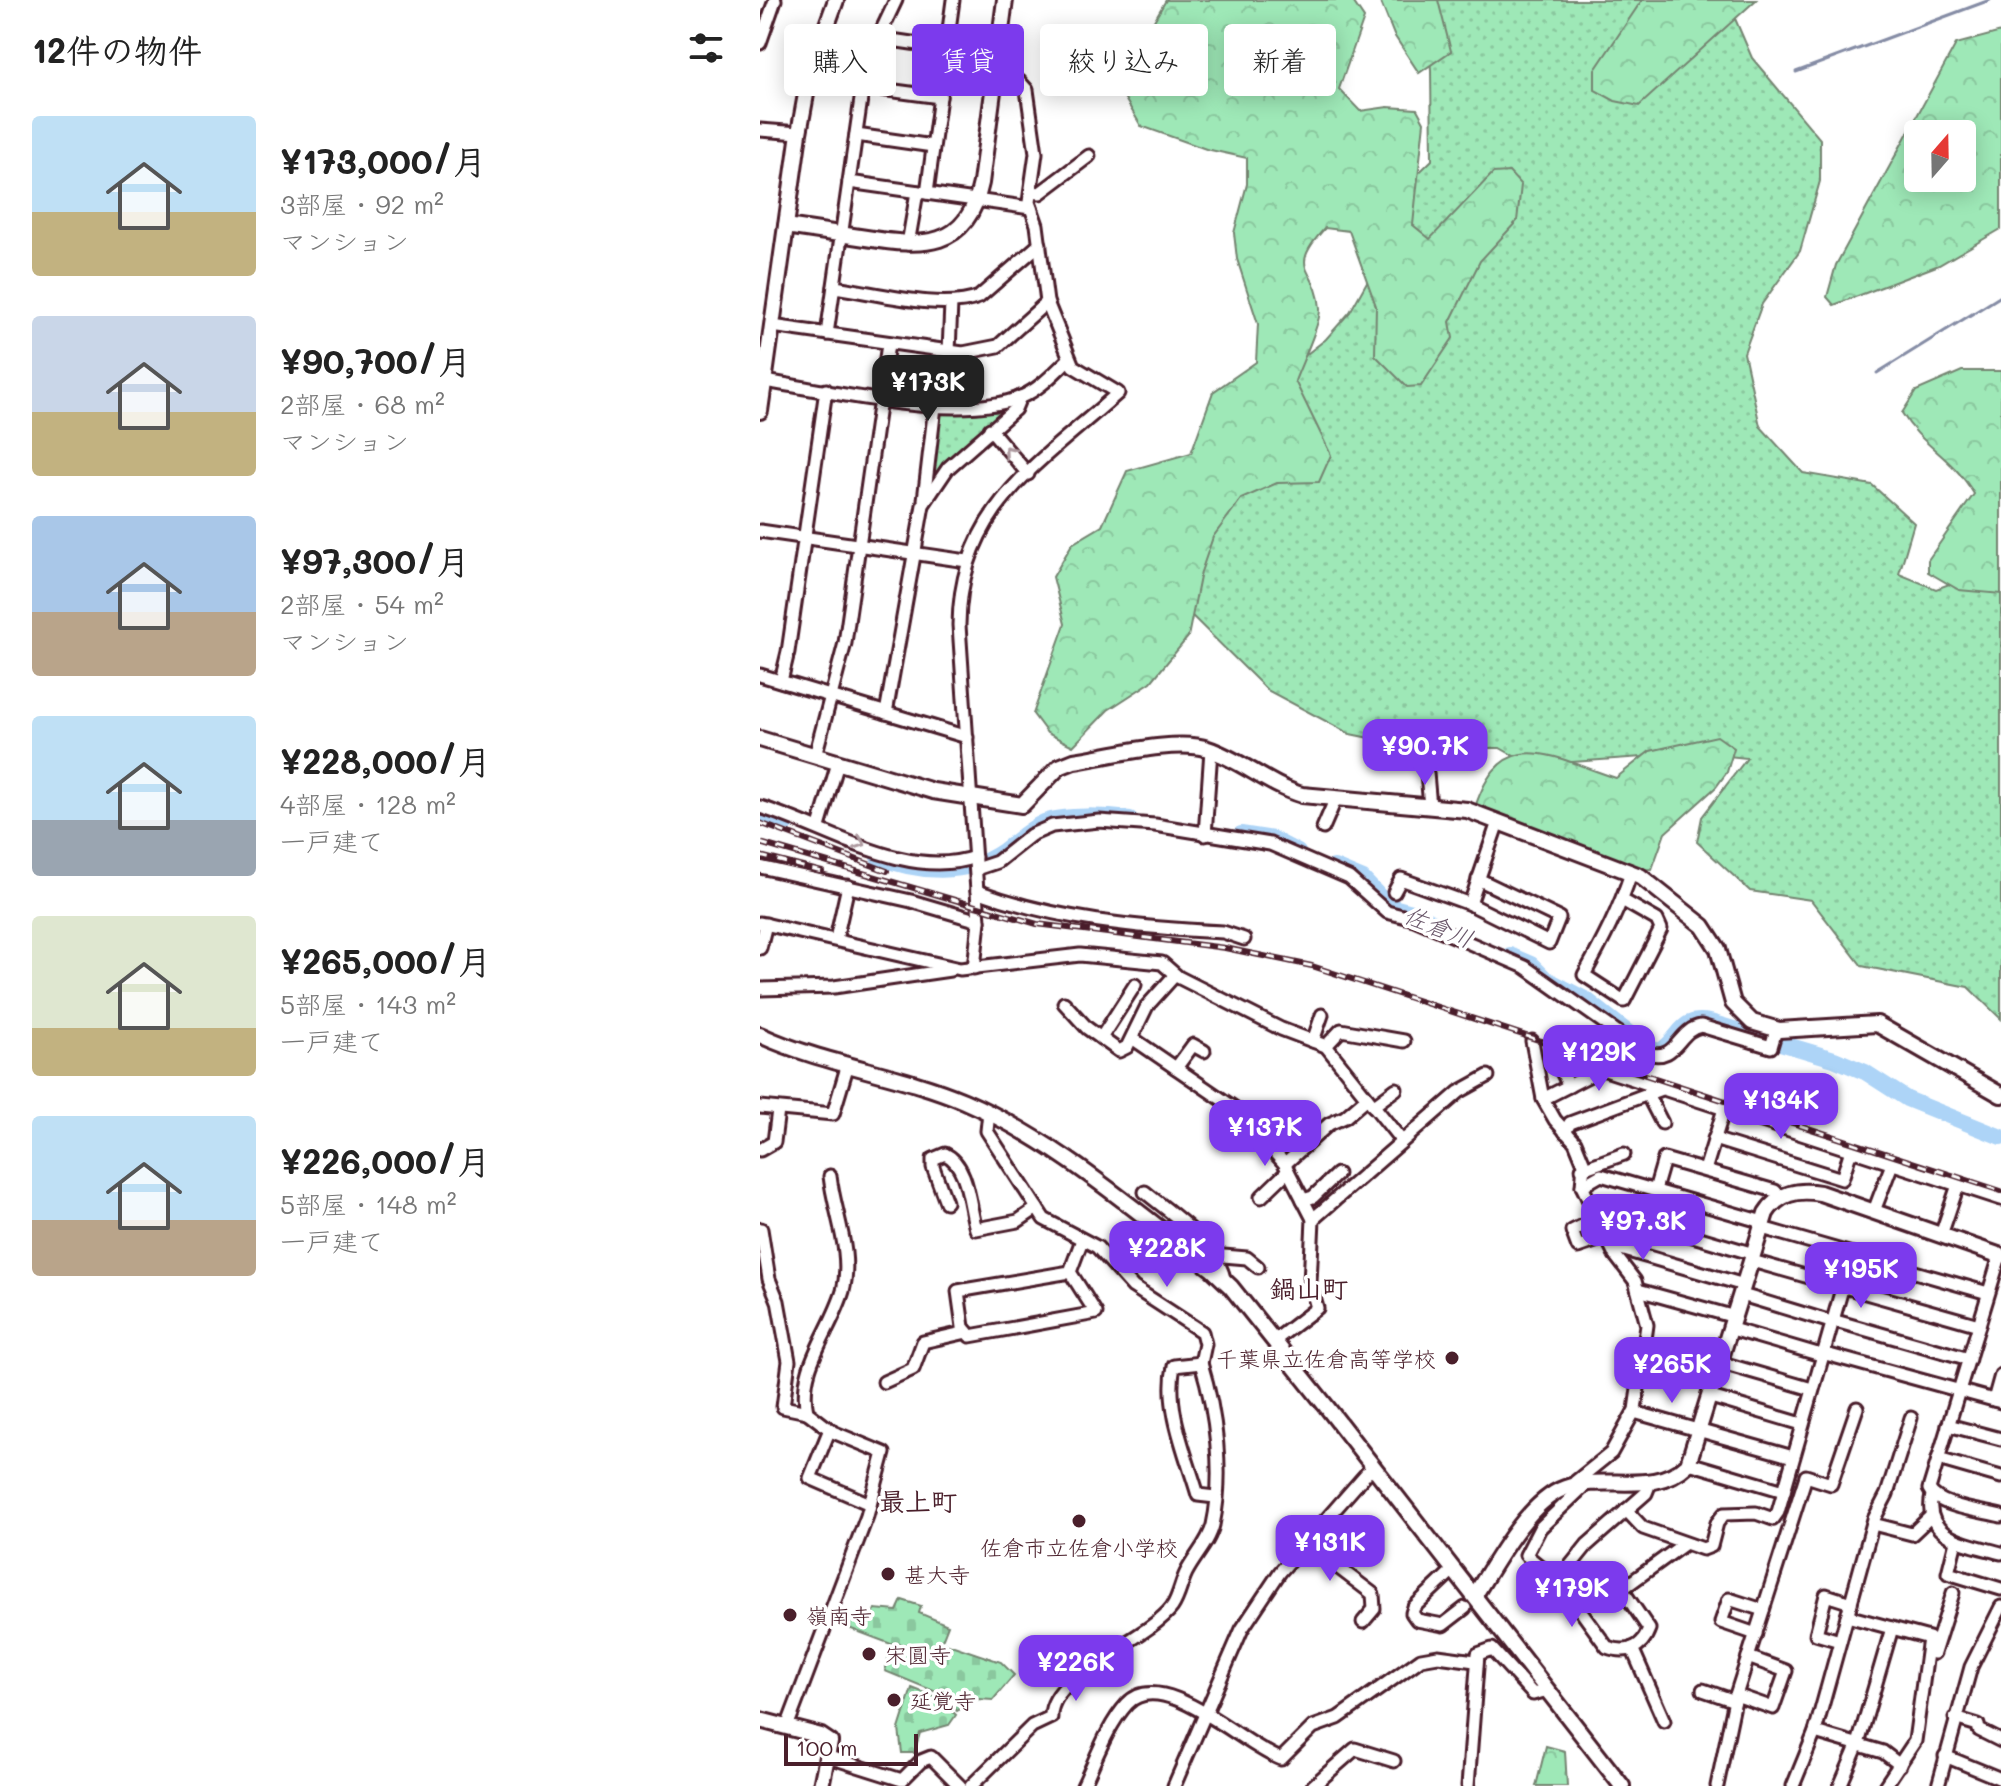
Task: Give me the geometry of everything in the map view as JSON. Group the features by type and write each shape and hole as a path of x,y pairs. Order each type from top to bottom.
{"street":[{"path":"760,43 775,0"},
{"path":"827,24 836,0"},
{"path":"885,24 896,0"},
{"path":"950,24 953,0"},
{"path":"1002,24 1005,0"},
{"path":"974,968 979,921 959,625 967,561 990,512 1118,393 1083,375 1069,359 1047,302 1040,244 1031,208 1036,153 1024,87"},
{"path":"896,91 940,97 933,146 908,244"},
{"path":"760,411 806,96"},
{"path":"827,334 862,96"},
{"path":"786,226 908,244 927,243 951,233 967,219 977,201 992,96"},
{"path":"760,130 799,133"},
{"path":"856,135 933,146"},
{"path":"1031,192 1040,193 1089,156"},
{"path":"849,182 1031,208"},
{"path":"834,287 951,303 979,297 1040,244"},
{"path":"772,326 949,352 998,346 1047,302"},
{"path":"949,352 951,303"},
{"path":"815,756 842,659 888,344"},
{"path":"764,381 971,409 1020,397 1038,387 1069,359"},
{"path":"781,681 826,390"},
{"path":"923,505 948,468 1015,409 1020,397"},
{"path":"886,713 923,505 935,406"},
{"path":"990,429 1028,474"},
{"path":"760,531 967,561"},
{"path":"760,675 967,737"},
{"path":"760,739 972,800 1022,805 1059,767 1074,761 1189,745 1211,750 1283,789 1336,798 1467,810 1631,873 1654,885 1703,926 1718,949 1733,1003 1752,1022 1776,1030 1877,1024 2001,1095"},
{"path":"1206,830 1211,750"},
{"path":"819,827 838,763"},
{"path":"1427,773 1430,807"},
{"path":"1323,828 1336,798"},
{"path":"760,807 912,862 946,865 997,862 1031,835 1052,826 1099,821 1206,830 1270,844 1349,878 1387,912 1414,919 1525,967 1647,1053 1666,1054 1675,1049 1686,1032 1701,1026 1771,1047 1776,1030"},
{"path":"1470,904 1498,822"},
{"path":"760,867 848,886 979,921"},
{"path":"1622,900 1657,920 1661,929 1624,1001 1584,975 1617,918 1622,900 1631,873"},
{"path":"1394,892 1401,879 1470,904 1549,943 1559,918 1478,879"},
{"path":"836,939 848,886"},
{"path":"977,891 1019,907 1070,917 1160,929 1223,932 1244,939"},
{"path":"760,948 763,923 957,969"},
{"path":"760,989 834,987 1080,955 1155,960 1175,975 1281,1029 1326,1046 1401,1140"},
{"path":"1064,1003 1119,1051 1132,1038 1147,1006 1175,975"},
{"path":"1101,1038 1135,985"},
{"path":"1313,1041 1322,1015"},
{"path":"1326,1046 1341,1030 1404,1041"},
{"path":"760,1035 785,1046 925,1086 989,1112 1033,1136 1225,1282 1475,1595 1622,1786"},
{"path":"1132,1038 1236,1109 1286,1167 1313,1219 1310,1283 1317,1308 1274,1341"},
{"path":"1532,1041 1543,1099 1575,1142 1582,1169 1582,1186 1638,1290 1647,1325 1634,1412 1611,1453 1575,1482 1581,1485"},
{"path":"1176,1068 1193,1045 1204,1051"},
{"path":"760,1107 833,1114 848,1064"},
{"path":"1558,1064 1569,1086"},
{"path":"1543,1099 1602,1069 2001,1199"},
{"path":"1313,1219 1459,1092 1488,1076"},
{"path":"1565,1132 1570,1123 1661,1088"},
{"path":"1261,1197 1329,1124 1396,1089"},
{"path":"1647,1094 1662,1123"},
{"path":"1705,1170 1724,1109"},
{"path":"760,1150 774,1142 778,1110"},
{"path":"971,1786 1032,1726 1051,1717 1054,1699 1102,1655 1133,1642 1173,1606 1186,1573 1213,1527 1218,1470 1211,1394 1201,1363 1205,1344 1202,1332 1133,1287 1107,1255 1053,1227 1037,1208 987,1131 989,1112"},
{"path":"1714,1139 1842,1179 1851,1150"},
{"path":"946,1202 935,1174 933,1159 945,1154 951,1157 969,1193 976,1229 1018,1221 1037,1208"},
{"path":"1582,1169 1624,1154"},
{"path":"1655,1190 1664,1159 1775,1191 1780,1197"},
{"path":"1874,1211 1892,1164"},
{"path":"935,1174 946,1176 959,1171"},
{"path":"1303,1200 1313,1197 1337,1174"},
{"path":"1582,1186 1601,1175 1988,1293"},
{"path":"807,1412 804,1401 808,1367 844,1289 840,1218 833,1204 830,1176"},
{"path":"1941,1235 1958,1185"},
{"path":"1475,1595 1523,1521 1561,1489 1581,1485 1650,1483 1678,1474 1689,1463 1762,1225 1771,1205 1780,1197 1801,1190 1820,1193 2001,1256 1929,1489 1932,1495 1931,1516 1946,1538 2001,1553"},
{"path":"1145,1192 1190,1228 1222,1268 1225,1282"},
{"path":"1591,1206 1842,1287 1979,1325"},
{"path":"1598,1218 1572,1231 1578,1247 1609,1241 1832,1321 1969,1359"},
{"path":"761,1229 769,1279 778,1301 789,1361 783,1407 807,1412 830,1429 884,1453 870,1504 787,1727"},
{"path":"1070,1272 1082,1240"},
{"path":"1626,1510 1643,1528 1703,1549 1711,1546 1717,1523 1724,1514 1756,1513 1773,1519 1784,1491 1852,1254"},
{"path":"1212,1255 1247,1258 1258,1267"},
{"path":"1070,1272 1096,1313 970,1336 963,1327 958,1291 1070,1272"},
{"path":"1638,1290 1821,1354 1998,1401 2001,1375"},
{"path":"884,1382 913,1369 923,1342 967,1332"},
{"path":"1643,1354 1812,1389"},
{"path":"1201,1363 1174,1366 1171,1382 1173,1410 1198,1495 1215,1497"},
{"path":"1711,1397 1802,1424"},
{"path":"1717,1786 1736,1698 1806,1476 1831,1484 1857,1408"},
{"path":"1634,1412 1793,1457"},
{"path":"1793,1786 1815,1732 1873,1524 1887,1494 1911,1418"},
{"path":"1948,1425 2001,1439"},
{"path":"830,1429 810,1478 870,1504"},
{"path":"1938,1459 2001,1477"},
{"path":"1689,1463 1784,1491"},
{"path":"1174,1786 1242,1629 1280,1572 1373,1466"},
{"path":"1558,1581 1587,1545 1646,1493 1650,1483"},
{"path":"1581,1485 1540,1528 1526,1555 1574,1594 1573,1600 1607,1647 1632,1648 1644,1642 1649,1629 1613,1576"},
{"path":"1932,1495 2001,1516"},
{"path":"1873,1524 1912,1534 1931,1516"},
{"path":"1956,1541 1948,1573 2001,1589"},
{"path":"1306,1543 1373,1594 1374,1609 1363,1622"},
{"path":"1622,1589 1684,1544"},
{"path":"1454,1569 1414,1607 1412,1613 1417,1620 1443,1625 1465,1608"},
{"path":"1914,1742 1921,1743 1935,1644 1953,1593"},
{"path":"1840,1641 1816,1634 1826,1595 1851,1603"},
{"path":"1756,1634 1721,1622 1729,1599 1763,1610"},
{"path":"1938,1786 1971,1667 2000,1614"},
{"path":"1847,1616 1929,1638 1914,1742 1885,1786"},
{"path":"1840,1786 1858,1744 1892,1628"},
{"path":"1632,1648 1664,1721"},
{"path":"1468,1786 1471,1708 1478,1682 1475,1661 1484,1649 1492,1649 1522,1677 1533,1694 1548,1690"},
{"path":"1083,1786 1115,1719 1130,1700 1151,1692 1205,1714 1281,1759 1313,1727 1338,1718 1421,1659 1438,1656 1475,1661"},
{"path":"1703,1690 1773,1708 1786,1671 1748,1657"},
{"path":"1955,1718 1978,1725 1979,1730 2001,1741"},
{"path":"760,1720 830,1742 821,1786"},
{"path":"1815,1732 1883,1752 1900,1765"},
{"path":"1313,1786 1355,1749 1394,1761"},
{"path":"1945,1756 2001,1779"},
{"path":"829,1757 902,1780 921,1761 931,1757 960,1786"}],"green space":[{"path":"1166,0 1352,0 1364,18 1339,89 1360,111 1388,107 1417,109 1424,122 1413,225 1430,239 1493,173 1509,172 1521,185 1517,221 1480,261 1450,322 1453,338 1421,386 1407,387 1375,355 1376,306 1349,231 1325,228 1313,242 1305,262 1318,294 1320,308 1314,333 1295,381 1331,455 1319,482 1277,483 1241,499 1213,537 1201,572 1188,637 1151,682 1108,710 1073,746 1047,733 1033,714 1065,624 1053,577 1072,544 1102,526 1127,471 1191,453 1213,392 1256,362 1258,324 1237,259 1234,233 1247,184 1247,158 1206,149 1141,126 1124,97 1208,96 1208,24 1152,24"},
{"path":"1380,0 1438,0 1451,51 1419,73 1394,35"},
{"path":"1425,0 1727,0 1752,58 1820,139 1820,181 1800,251 1762,304 1744,353 1760,426 1803,473 1872,485 1914,523 1899,574 1936,589 1982,572 2001,575 2001,1019 1968,987 1862,966 1811,900 1750,891 1697,842 1702,817 1747,758 1699,753 1530,765 1500,748 1418,748 1350,734 1267,690 1175,599 1279,376 1326,339 1350,312 1382,255 1403,188 1432,160 1431,70"},
{"path":"1642,0 1756,0 1639,106 1615,101 1595,90 1595,70"},
{"path":"2001,32 2001,229 1939,265 1834,305 1827,297 1836,265 1904,140 1904,192 1976,192 1976,120 1915,120 1956,44"},
{"path":"1962,371 2001,371 2001,594 1959,590 1928,572 1928,560 1974,494 1956,470 1918,434 1902,413 1916,391"},
{"path":"1010,405 1012,408 928,486 941,411 983,412"},
{"path":"1717,736 1734,748 1727,772 1716,787 1665,833 1652,869 1620,870 1473,814 1484,785 1497,766 1512,756 1530,753 1548,755 1616,778 1650,751"},
{"path":"902,1600 921,1606 919,1613 948,1625 937,1653 914,1645 891,1644 830,1621 834,1612 869,1624 875,1609 897,1611"},
{"path":"945,1643 1001,1662 1014,1675 993,1700 978,1699 957,1711 939,1693 885,1671 891,1648 908,1654 911,1648 939,1660"},
{"path":"912,1688 938,1698 956,1715 949,1725 920,1733 914,1753 902,1753 899,1729"},
{"path":"1546,1746 1565,1751 1567,1786 1536,1786"}],"waterway":[{"path":"1796,72 1990,0"},
{"path":"1877,373 2001,296"},
{"name":"佐倉川","path":"760,813 789,822"},
{"name":"佐倉川","path":"878,857 925,869 958,869 989,859 1033,828 1053,819 1130,819"},
{"name":"佐倉川","path":"1241,834 1273,839 1298,852"},
{"name":"佐倉川","path":"1334,867 1363,879 1389,906 1416,913 1437,925"},
{"name":"佐倉川","path":"1510,955 1531,964 1545,978 1587,1000 1648,1048 1660,1051 1686,1025 1710,1022 1834,1059 1865,1072 1907,1099 2001,1137"}],"railway":[{"path":"760,823 887,871"},
{"path":"760,843 1037,924 1225,948 1312,966 2001,1191"},
{"path":"760,856 822,872"}],"place":[{"name":"千葉県立佐倉高等学校","path":"1452,1358"},
{"name":"佐倉市立佐倉小学校","path":"1079,1521"},
{"name":"甚大寺","path":"888,1574"},
{"name":"嶺南寺","path":"790,1615"},
{"name":"宋圓寺","path":"869,1654"},
{"name":"延覚寺","path":"894,1700"}],"district":[{"name":"鍋山町","path":"1309,1288"},
{"name":"最上町","path":"918,1501"}]}
